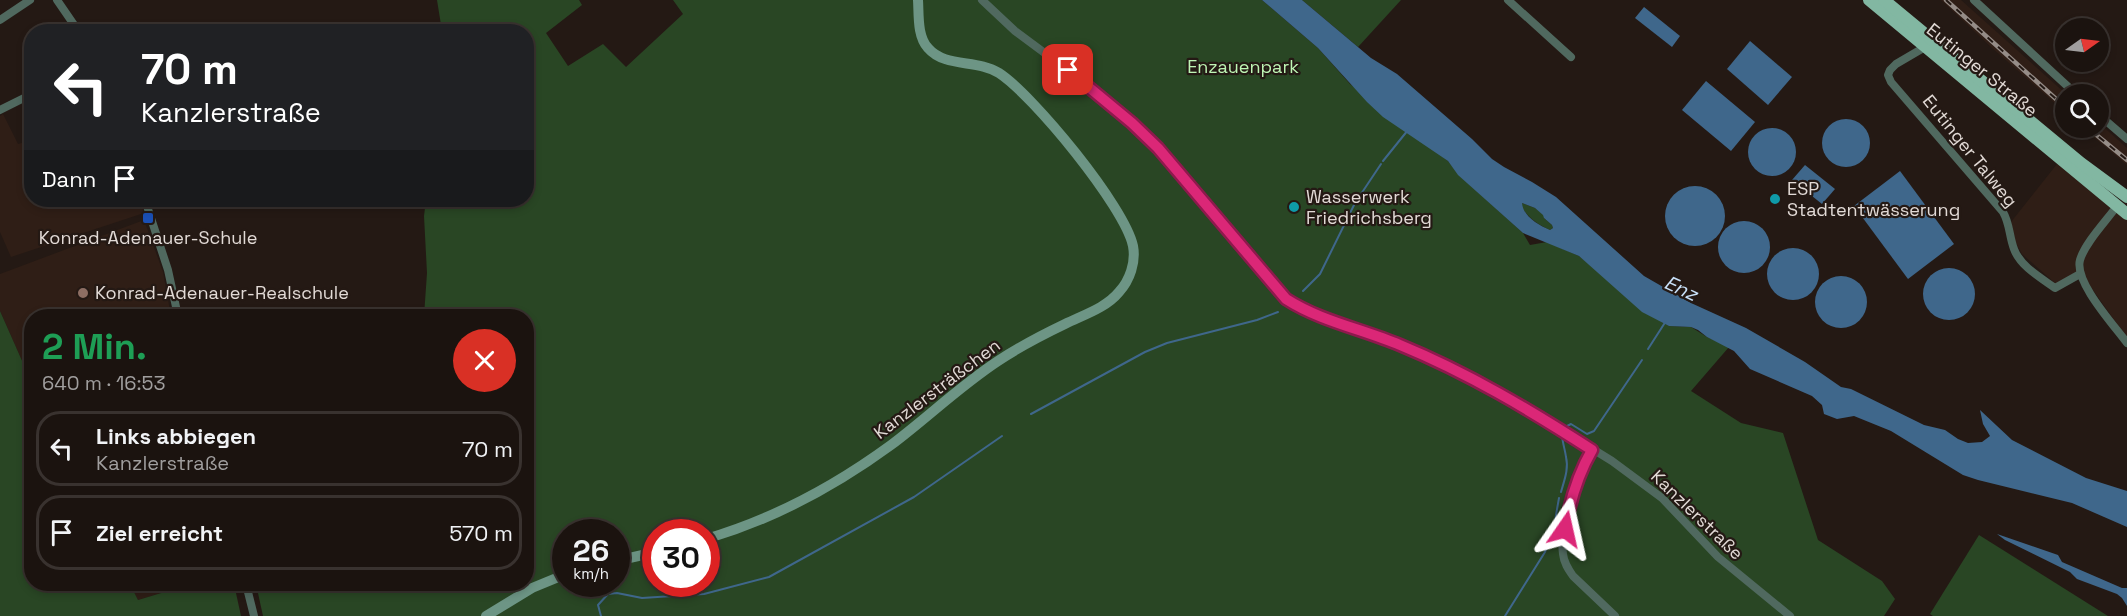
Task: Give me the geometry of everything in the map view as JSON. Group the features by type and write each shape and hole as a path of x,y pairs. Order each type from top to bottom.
{"main road":[{"name":"Kanzlersträßchen","path":"720,534 776,513 831,485 892,444 996,362 1045,334 1102,306 1119,293 1132,270 1134,253 1129,233 1118,211 1090,173 1028,98 1003,76 978,64 943,59 926,46 921,35 918,0"},
{"name":"Eutinger Straße","path":"1869,0 2122,210"},
{"name":"Eutinger Straße","path":"1884,0 2073,156 2126,196"},
{"path":"2122,210 2126,196"},
{"path":"534,587 552,580"},
{"path":"486,616 527,591"}],"street":[{"path":"0,20 30,0"},
{"path":"57,0 74,24"},
{"name":"Kanzlerstraße","path":"982,0 1015,31 1085,83 1158,148 1286,299 1326,319 1401,346 1472,378 1515,401 1627,471 1662,498 1718,557 1790,616"},
{"path":"1508,0 1571,57"},
{"path":"1974,0 2065,84"},
{"name":"Eutinger Talweg","path":"1925,47 1892,67 1888,75 1891,82 2004,212 2010,226 2013,247 2020,260 2055,288 2080,274"},
{"path":"0,110 24,98"},
{"path":"2109,123 2127,139"},
{"path":"147,207 168,270 176,309"},
{"path":"2122,210 2084,252 2080,260 2080,274 2087,289 2127,343"},
{"path":"1592,450 1582,467 1571,500 1563,553 1573,576 1615,616"},
{"path":"248,591 254,616"}],"shaded area":[{"path":"1941,0 1961,0 2055,84 2055,103"},
{"path":"3,114 18,144 24,142 24,207 142,207 144,213 11,257 0,232 0,116"},
{"path":"2109,132 2127,148 2127,165 2095,138 2109,138"},
{"path":"2057,164 2127,219 2127,338 2088,283 2077,272 2056,284 2022,254 2015,241 2011,222"},
{"name":"Konrad-Adenauer-Realschule","path":"144,220 163,272 170,309 24,309 24,365 0,311 0,274"},
{"path":"134,591 168,591 138,600"}],"green space":[{"path":"437,0 579,0 582,5 546,33 568,66 603,44 626,67 683,14 673,0 1262,0 1318,48 1350,84 1448,161 1459,175 1523,233 1530,245 1547,242 1579,256 1669,326 1691,327 1729,347 1691,391 1741,423 1783,433 1818,540 1882,581 1895,599 1884,616 263,616 258,591 534,591 534,309 424,309 427,273 425,207 534,207 534,24 441,24"},
{"name":"Enzauenpark","path":"1302,0 1401,0 1358,47"},
{"path":"1522,203 1535,208 1544,215 1553,228 1550,230 1534,221 1521,206"},
{"path":"0,311 24,365 24,591 134,591 138,600 168,591 236,591 241,616 0,616"},
{"path":"1979,535 2108,616 1933,616 1930,614"}],"water":[{"path":"1262,0 1302,0 1371,58 1397,74 1492,159 1556,197 1644,276 1691,303 1746,328 1805,362 1841,387 1851,389 1924,425 1945,430 1968,443 1982,442 1990,436 1983,424 1980,410 2012,440 2086,478 2127,491 2127,527 2072,503 1963,475 1891,431 1854,416 1837,419 1824,414 1822,405 1812,396 1750,369 1734,351 1698,330 1691,327 1669,326 1642,312 1579,256 1523,233 1458,175 1448,161 1383,117 1318,48","holes":["1522,203 1535,208 1543,215 1553,228 1550,230 1532,220 1525,212"]},
{"path":"1644,7 1680,36 1672,47 1635,18"},
{"path":"1750,41 1792,77 1768,105 1727,69"},
{"path":"1706,81 1755,122 1731,151 1682,110"},
{"path":"1846,119 1863,126 1870,143 1863,160 1846,167 1829,160 1822,143 1829,126"},
{"path":"1772,128 1789,135 1796,152 1789,169 1772,176 1755,169 1748,152 1755,135"},
{"path":"1805,165 1835,189 1822,204 1792,180"},
{"path":"1900,171 1954,244 1908,279 1854,206"},
{"path":"1689,186 1701,186 1712,191 1720,199 1725,216 1723,228 1712,241 1701,246 1689,246 1678,241 1670,233 1665,222 1665,210 1670,199 1678,191"},
{"path":"1744,221 1754,223 1762,229 1768,237 1770,247 1768,257 1762,265 1754,271 1744,273 1734,271 1726,265 1720,257 1718,247 1720,237 1726,229 1734,223"},
{"path":"1793,248 1803,250 1811,256 1817,264 1819,274 1817,284 1811,292 1803,298 1793,300 1783,298 1775,292 1769,284 1767,274 1769,264 1775,256 1783,250"},
{"path":"1949,268 1959,270 1967,276 1973,284 1975,294 1973,304 1967,312 1959,318 1949,320 1939,318 1931,312 1925,304 1923,294 1925,284 1931,276 1939,270"},
{"path":"1841,276 1851,278 1859,284 1865,292 1867,302 1865,312 1859,320 1851,326 1841,328 1831,326 1823,320 1817,312 1815,302 1817,292 1823,284 1831,278"},
{"path":"1997,534 2058,555 2062,562 2122,588 2127,588 2127,606 2117,594 2077,579 2070,572"}],"waterway":[{"path":"1383,161 1408,130"},
{"path":"1359,197 1381,164"},
{"path":"1303,291 1320,274 1356,201"},
{"path":"1031,414 1145,352 1167,343 1257,320 1278,312"},
{"path":"1648,349 1666,321"},
{"path":"1565,427 1571,424 1587,434 1594,431 1642,360"},
{"path":"1561,492 1567,466 1562,433"},
{"path":"601,616 598,605 608,594 617,593 642,598 704,594 769,577 914,497 1002,436"},
{"path":"1505,616 1545,552 1553,532 1559,498"}],"railway":[{"path":"1946,0 2055,98"},
{"path":"2100,138 2127,160"}],"place":[{"name":"ESP Stadtentwässerung","path":"1775,199"},
{"name":"Wasserwerk Friedrichsberg","path":"1294,207"},
{"name":"Konrad-Adenauer-Schule","path":"148,218"},
{"name":"Konrad-Adenauer-Realschule","path":"83,293"}],"route":[{"path":"1068,70 1132,123 1158,148 1286,299 1326,319 1401,346 1472,378 1515,401 1592,450 1582,467 1571,500 1565,529"}],"water label":[{"name":"Enz","path":"1681,288"}]}
